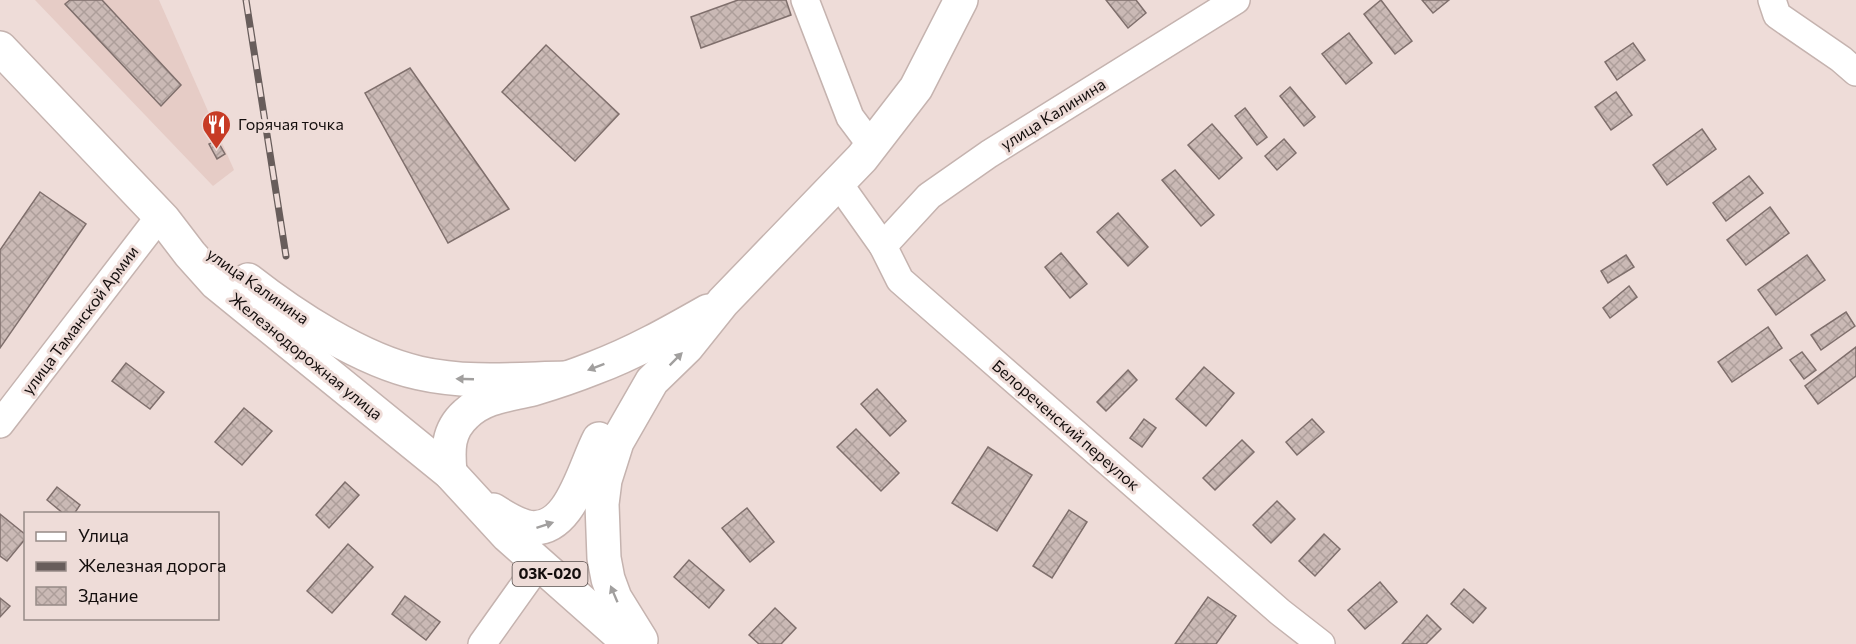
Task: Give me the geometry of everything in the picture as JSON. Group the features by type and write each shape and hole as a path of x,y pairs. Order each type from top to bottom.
{"main road":[{"name":"улица Калинина","path":"474,498 526,527 542,527 555,522 575,494 606,426 633,396 687,347 723,302 839,184 916,88 961,0"},
{"name":"Железнодорожная улица","path":"0,48 162,218 216,283 450,473 508,536 630,644"},
{"name":"улица Калинина","path":"162,218 282,306 334,338 395,366 419,373 453,378 489,380 565,378"},
{"name":"улица Калинина","path":"450,473 448,449 454,429 474,406 490,398 536,388 565,378 636,350 723,302"},
{"name":"улица Калинина","path":"644,644 626,618 608,579 604,558 602,504 605,480 617,442 652,381"}],"street":[{"path":"805,0 850,117 871,145"},
{"name":"улица Калинина","path":"883,246 929,196 981,160 1236,0"},
{"path":"1772,0 1777,15 1856,72"},
{"name":"Белореченский переулок","path":"839,184 883,246 900,280 1280,612 1321,644"},
{"name":"улица Таманской Армии","path":"0,424 162,218"},
{"path":"482,644 539,564"}],"shaded area":[{"path":"35,0 159,0 234,170 213,186"}],"building":[{"path":"70,0 102,0 181,85 161,106 65,4"},
{"path":"738,0 786,0 791,15 701,48 691,17"},
{"path":"1106,0 1136,0 1146,13 1128,28"},
{"path":"1381,0 1412,41 1395,54 1364,14"},
{"path":"1422,0 1449,0 1433,13"},
{"path":"1349,33 1372,63 1346,84 1322,54"},
{"path":"1633,43 1645,60 1617,80 1605,62"},
{"path":"546,45 619,114 575,161 502,92"},
{"path":"410,68 509,209 448,243 365,93"},
{"path":"1290,87 1315,117 1304,126 1280,96"},
{"path":"1616,92 1632,115 1611,130 1595,107"},
{"path":"1245,108 1267,137 1257,145 1235,116"},
{"path":"1212,124 1242,158 1219,179 1188,145"},
{"path":"1702,129 1716,149 1667,185 1653,165"},
{"path":"1284,139 1296,153 1277,170 1265,156"},
{"path":"217,140 225,154 217,159 209,144"},
{"path":"1175,170 1214,215 1201,226 1162,180"},
{"path":"1749,176 1763,193 1726,221 1713,203"},
{"path":"40,192 86,224 0,348 0,250"},
{"path":"1770,207 1789,233 1746,265 1727,240"},
{"path":"1118,213 1148,247 1128,266 1097,232"},
{"path":"1061,253 1087,284 1070,298 1045,267"},
{"path":"1626,255 1634,267 1608,283 1601,271"},
{"path":"1807,255 1825,280 1776,315 1758,290"},
{"path":"1629,286 1637,297 1610,318 1603,308"},
{"path":"1846,312 1855,326 1821,350 1811,335"},
{"path":"1768,327 1782,348 1732,382 1718,362"},
{"path":"1856,347 1856,376 1818,404 1805,386"},
{"path":"1802,352 1816,370 1804,379 1790,360"},
{"path":"126,363 164,392 150,409 112,381"},
{"path":"1204,367 1234,393 1206,426 1176,399"},
{"path":"1128,370 1137,380 1106,411 1097,402"},
{"path":"877,389 906,421 890,436 861,404"},
{"path":"244,408 272,431 242,465 215,442"},
{"path":"1144,419 1156,428 1142,447 1130,438"},
{"path":"1312,419 1324,432 1297,455 1286,442"},
{"path":"856,429 899,473 881,491 837,447"},
{"path":"1242,440 1254,452 1215,490 1203,478"},
{"path":"988,447 1032,475 997,531 952,503"},
{"path":"345,482 359,495 329,528 316,515"},
{"path":"57,487 80,505 75,512 62,512 47,500"},
{"path":"1277,501 1295,519 1271,543 1253,525"},
{"path":"747,508 774,542 750,562 722,528"},
{"path":"1069,510 1087,522 1052,578 1033,566"},
{"path":"0,514 24,533 24,540 7,561 0,556"},
{"path":"1324,534 1340,549 1315,576 1299,561"},
{"path":"348,544 373,567 332,613 307,591"},
{"path":"689,560 724,590 709,608 674,577"},
{"path":"1380,582 1397,602 1365,629 1348,610"},
{"path":"1464,589 1486,608 1473,623 1451,604"},
{"path":"405,596 440,622 426,640 392,614"},
{"path":"1208,597 1236,616 1216,644 1175,644"},
{"path":"0,598 10,606 0,617"},
{"path":"775,608 796,628 781,644 759,644 749,635"},
{"path":"1427,615 1441,629 1426,644 1402,644"}],"railway":[{"path":"246,0 286,256"}],"place":[{"name":"Горячая точка","path":"217,150"}]}
